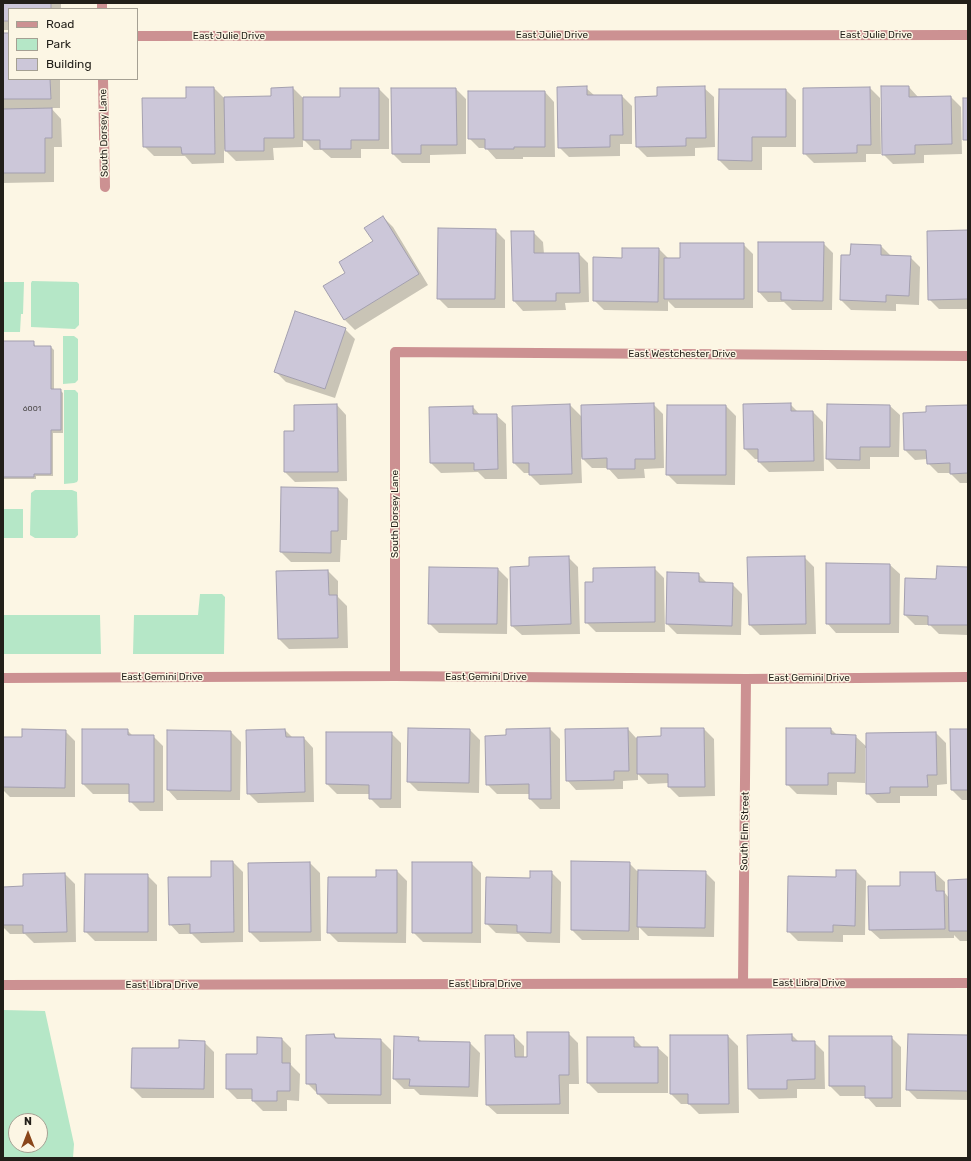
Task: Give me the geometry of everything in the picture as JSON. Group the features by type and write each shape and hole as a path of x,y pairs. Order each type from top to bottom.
{"street":[{"name":"East Julie Drive","path":"138,36 968,35"},
{"name":"South Dorsey Lane","path":"103,80 105,187"},
{"name":"South Dorsey Lane","path":"396,352 396,676"},
{"name":"East Westchester Drive","path":"396,352 968,356"},
{"name":"East Gemini Drive","path":"3,678 396,676 746,679 968,677"},
{"name":"South Elm Street","path":"744,983 746,679"},
{"name":"East Libra Drive","path":"3,985 968,983"}],"green space":[{"path":"32,281 77,282 79,284 79,325 75,329 31,327"},
{"path":"3,282 24,282 23,314 21,314 20,332 3,332"},
{"path":"63,336 74,336 78,339 78,380 75,383 63,384"},
{"path":"64,390 75,390 78,393 78,480 74,483 64,484"},
{"path":"35,490 72,490 77,492 78,535 75,538 35,538 30,535 31,493"},
{"path":"3,509 23,509 23,538 3,538"},
{"path":"200,594 222,594 225,597 224,654 133,654 134,615 198,615"},
{"path":"3,615 100,615 101,654 3,654"},
{"path":"3,1010 45,1011 74,1144 73,1158 3,1158"}],"building":[{"path":"3,3 51,3 51,8 8,8 8,21 3,21"},
{"path":"3,33 8,33 8,80 50,80 51,99 3,99"},
{"path":"587,86 587,95 622,95 623,135 610,135 610,147 558,148 557,87"},
{"path":"705,86 706,138 686,138 686,146 636,147 635,97 657,96 657,87"},
{"path":"881,86 909,86 909,97 951,96 952,144 915,145 915,154 882,155"},
{"path":"186,87 214,87 215,154 182,154 181,147 143,147 142,98 186,98"},
{"path":"293,87 294,138 264,138 264,151 225,151 224,97 271,96 271,88"},
{"path":"870,87 871,145 857,145 857,153 803,154 803,88"},
{"path":"340,88 379,88 379,140 351,140 351,149 320,149 320,140 303,140 303,97 340,97"},
{"path":"391,88 456,88 457,145 421,145 421,154 392,154"},
{"path":"719,89 786,89 786,137 752,137 752,161 718,160"},
{"path":"468,91 545,91 545,147 485,149 485,139 468,139"},
{"path":"963,98 968,98 968,140 963,140"},
{"path":"52,108 52,138 45,138 45,173 3,173 3,109"},
{"path":"383,216 419,274 344,320 323,286 345,273 339,262 373,241 364,228"},
{"path":"438,228 496,229 495,299 437,299"},
{"path":"968,230 968,299 928,300 927,231"},
{"path":"511,231 534,231 534,253 579,253 580,293 556,293 556,301 513,301"},
{"path":"758,242 824,242 823,301 781,300 781,292 758,292"},
{"path":"680,243 744,243 744,299 664,299 664,258 680,258"},
{"path":"851,244 881,245 881,255 911,256 909,296 886,295 886,302 840,300 841,255 850,255"},
{"path":"622,248 659,248 658,302 593,301 593,257 622,258"},
{"path":"295,311 346,328 325,389 274,372"},
{"path":"3,341 34,341 34,346 51,346 51,389 61,389 61,430 51,430 51,474 34,474 34,477 3,477"},
{"path":"654,403 655,459 635,459 635,469 607,469 607,458 582,459 581,405"},
{"path":"791,403 791,411 813,411 814,461 758,462 758,449 744,449 743,404"},
{"path":"337,404 338,472 284,472 284,431 294,431 294,405"},
{"path":"570,404 572,474 529,475 529,463 513,463 512,406"},
{"path":"827,404 890,405 890,447 860,447 860,460 826,459"},
{"path":"667,405 726,405 726,475 666,475"},
{"path":"968,405 968,473 950,474 950,463 927,464 926,450 904,450 903,413 926,412 926,406"},
{"path":"473,406 473,414 497,414 498,469 474,470 474,463 430,463 429,407"},
{"path":"281,487 338,488 338,531 331,531 331,553 280,552"},
{"path":"569,556 571,624 511,626 510,567 529,566 529,557"},
{"path":"805,556 806,624 749,625 747,557"},
{"path":"826,563 890,564 890,624 826,624"},
{"path":"937,566 968,567 968,625 928,625 928,616 904,615 905,578 936,579"},
{"path":"429,567 498,568 497,624 428,624"},
{"path":"655,567 655,622 585,623 585,582 593,582 593,568"},
{"path":"328,570 329,595 337,595 338,638 278,639 276,571"},
{"path":"667,572 699,573 699,582 733,583 732,626 666,624"},
{"path":"408,728 470,729 469,783 407,782"},
{"path":"550,728 551,799 529,799 529,784 486,785 485,736 506,735 506,729"},
{"path":"628,728 629,771 614,771 614,780 566,781 565,729"},
{"path":"661,728 704,728 705,787 668,787 668,774 637,774 637,737 661,736"},
{"path":"786,728 831,728 831,734 856,735 855,773 828,773 828,785 786,785"},
{"path":"22,729 66,730 65,788 3,787 3,737 22,737"},
{"path":"82,729 128,729 128,735 154,735 154,802 129,802 129,784 82,784"},
{"path":"285,729 286,737 304,737 305,792 247,794 246,730"},
{"path":"950,729 968,729 968,790 951,790"},
{"path":"167,730 231,731 231,791 167,790"},
{"path":"326,732 392,732 391,799 369,799 369,785 326,784"},
{"path":"936,732 937,775 927,775 928,787 890,787 890,793 866,794 866,733"},
{"path":"211,861 233,861 234,932 190,933 190,924 169,925 168,877 211,877"},
{"path":"571,861 630,862 629,931 571,930"},
{"path":"310,862 311,932 249,932 248,863"},
{"path":"412,862 472,862 472,933 412,933"},
{"path":"376,870 397,870 397,933 327,933 328,877 376,877"},
{"path":"638,870 706,871 705,928 637,927"},
{"path":"836,870 856,870 855,926 833,925 833,932 787,932 788,876 836,877"},
{"path":"530,871 552,871 551,933 517,932 517,925 485,924 486,877 530,878"},
{"path":"900,872 935,872 936,891 944,891 945,929 869,930 868,886 900,886"},
{"path":"65,873 67,932 23,933 23,925 3,925 3,887 23,886 23,874"},
{"path":"85,874 148,874 148,932 84,932"},
{"path":"968,879 968,931 949,931 948,880"},
{"path":"527,1032 569,1032 569,1075 559,1075 560,1104 486,1105 485,1035 514,1035 515,1057 527,1057"},
{"path":"334,1034 335,1038 381,1039 381,1095 317,1094 316,1084 306,1084 306,1035"},
{"path":"792,1034 792,1041 815,1041 815,1079 787,1080 787,1089 748,1089 747,1035"},
{"path":"908,1034 968,1035 968,1091 906,1090"},
{"path":"670,1035 728,1035 729,1104 688,1104 688,1094 670,1094"},
{"path":"394,1036 419,1037 418,1041 470,1042 469,1087 409,1086 410,1079 393,1079"},
{"path":"829,1036 892,1036 892,1098 865,1098 865,1086 829,1086"},
{"path":"257,1037 282,1038 282,1063 290,1063 290,1091 277,1091 277,1101 252,1101 252,1089 226,1089 226,1054 257,1054"},
{"path":"587,1037 634,1037 634,1047 658,1047 658,1083 587,1083"},
{"path":"179,1040 205,1041 204,1089 131,1088 132,1048 179,1048"}]}
